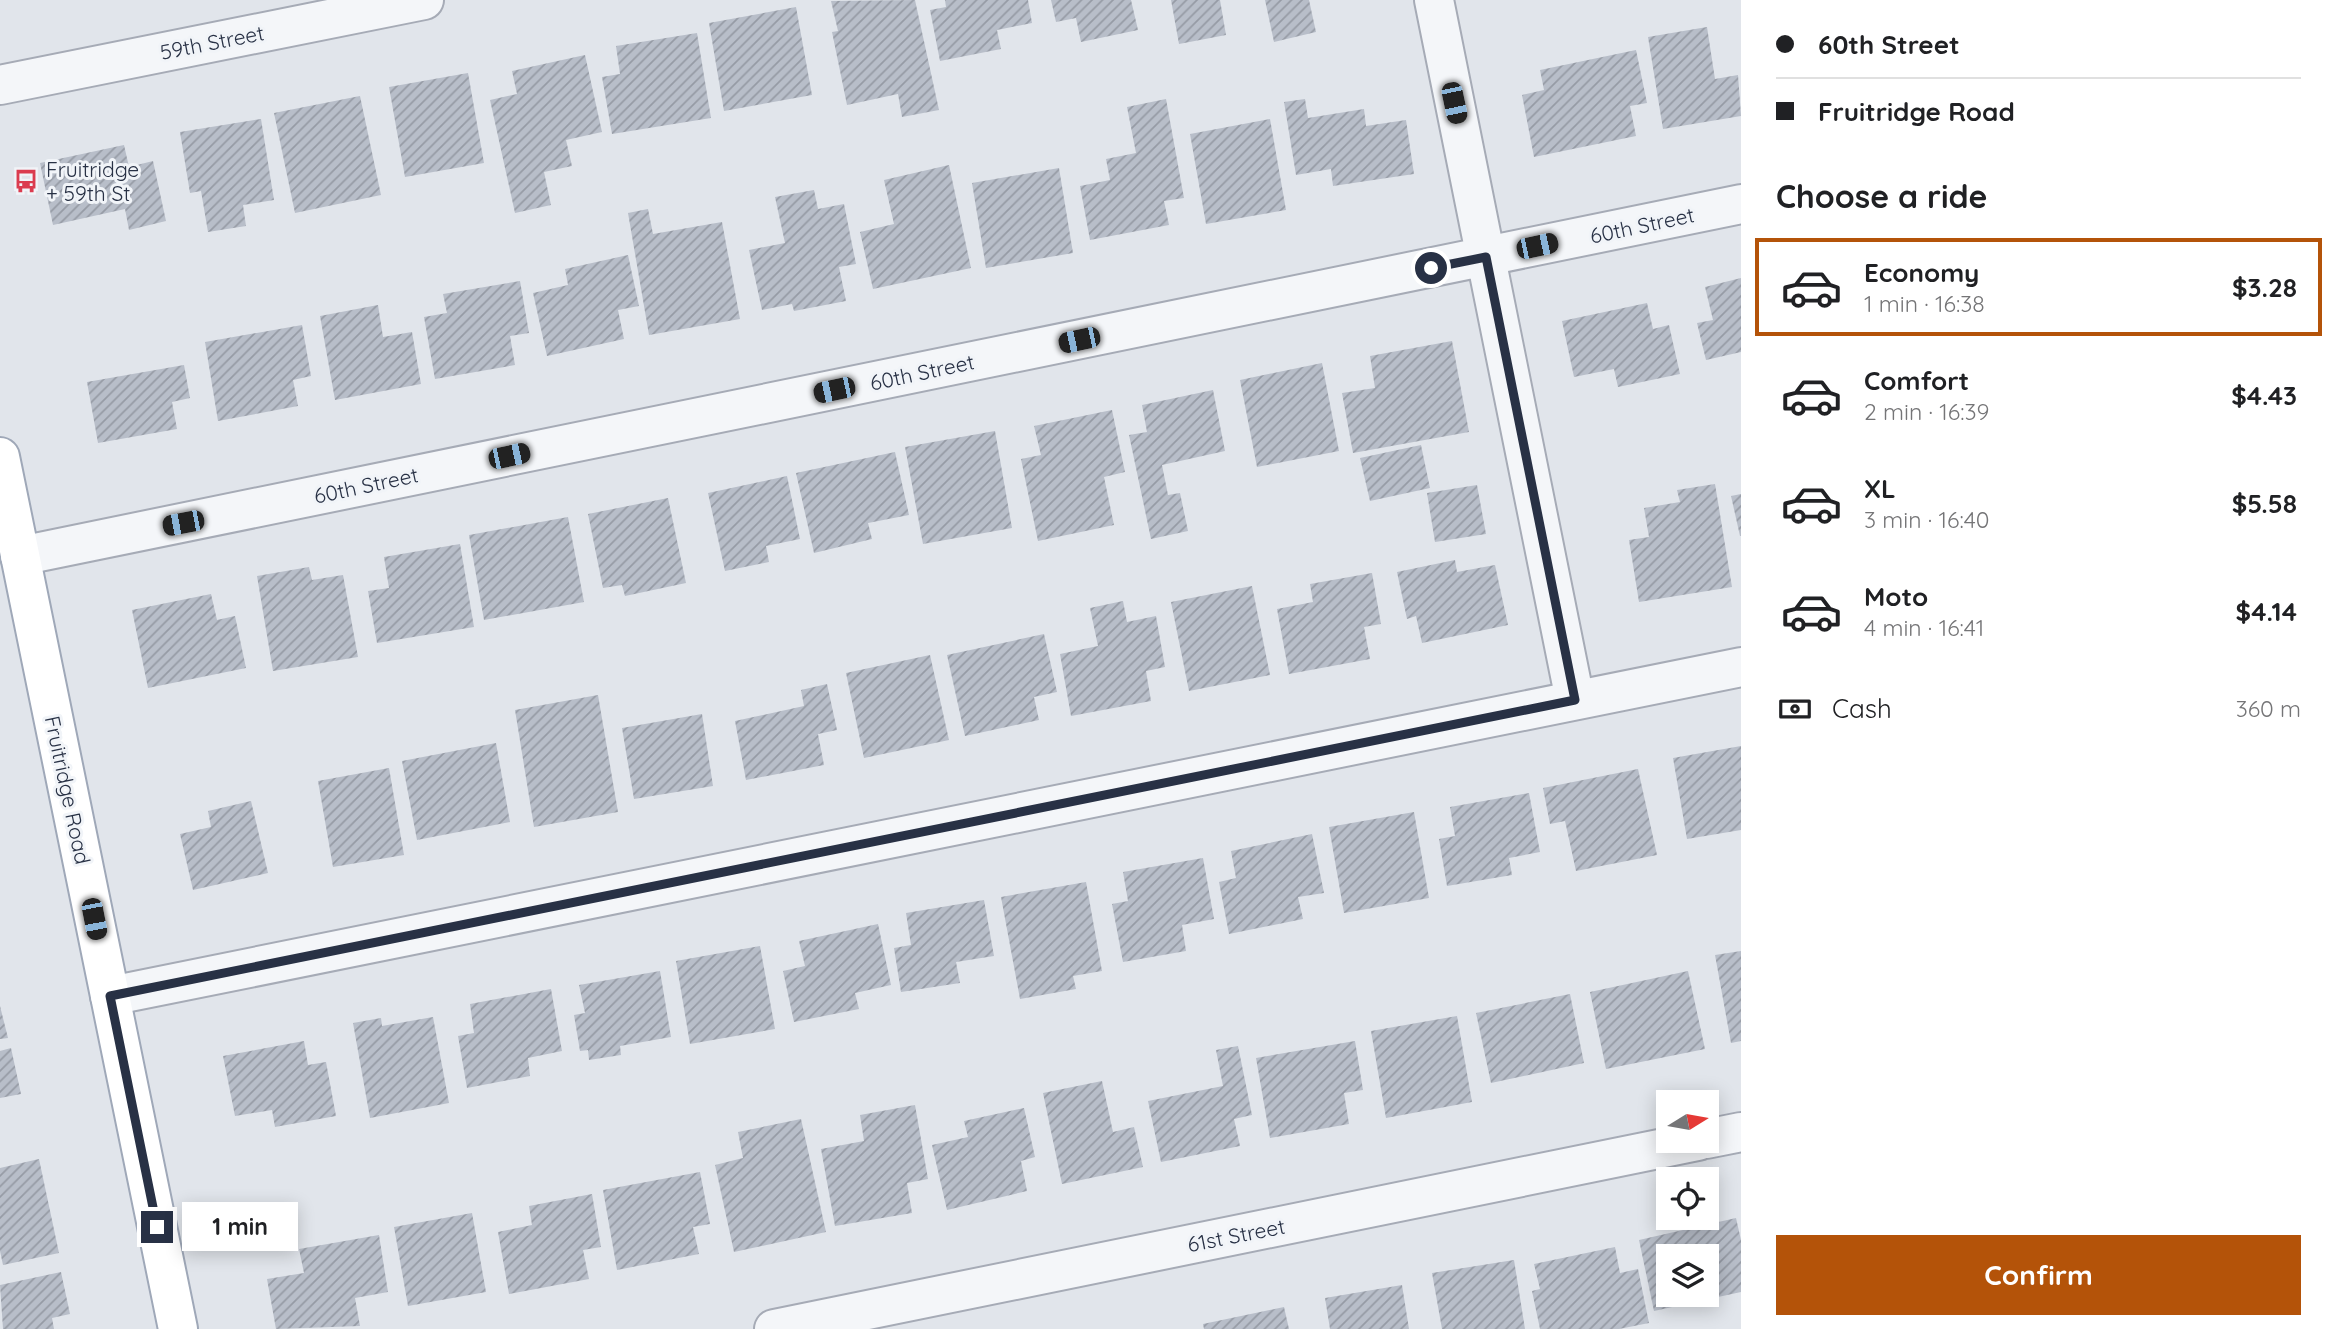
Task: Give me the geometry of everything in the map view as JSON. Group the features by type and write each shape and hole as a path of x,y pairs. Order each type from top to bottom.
{"main road":[{"name":"Fruitridge Road","path":"0,457 178,1329"}],"street":[{"name":"59th Street","path":"0,85 424,0"},
{"path":"1434,0 1575,700"},
{"name":"60th Street","path":"20,556 1741,204"},
{"path":"110,996 1741,667"},
{"path":"1719,1136 1741,1132"},
{"name":"61st Street","path":"774,1329 1656,1150"}],"building":[{"path":"915,0 939,110 902,117 898,94 847,105 832,32 838,31 831,1"},
{"path":"945,0 1028,0 1032,23 997,30 1001,49 940,61 930,10 946,7"},
{"path":"1051,0 1131,0 1138,30 1081,42 1076,18 1056,22"},
{"path":"1171,0 1220,0 1226,35 1179,44"},
{"path":"1265,0 1309,0 1316,32 1274,42"},
{"path":"796,7 812,95 724,111 709,23"},
{"path":"1707,27 1715,79 1738,75 1741,116 1663,129 1648,37"},
{"path":"697,33 711,118 612,134 602,77 620,74 616,46"},
{"path":"1636,50 1647,103 1630,106 1636,136 1534,157 1522,95 1544,90 1540,70"},
{"path":"585,55 602,132 566,140 572,166 544,172 551,205 515,213 490,100 517,94 512,71"},
{"path":"468,73 484,163 405,177 389,87"},
{"path":"360,96 381,195 295,213 274,113"},
{"path":"1166,99 1184,198 1164,201 1169,225 1090,240 1080,186 1110,180 1106,159 1136,153 1127,107"},
{"path":"1305,99 1308,118 1364,109 1366,126 1406,120 1414,174 1333,186 1331,169 1296,175 1284,102"},
{"path":"261,119 274,200 243,205 246,226 208,232 201,191 190,193 180,132"},
{"path":"1270,119 1286,210 1206,224 1190,134"},
{"path":"124,145 129,167 153,161 166,221 129,230 125,209 53,225 40,163"},
{"path":"949,165 971,268 873,289 860,232 894,224 884,180"},
{"path":"1059,168 1073,253 986,268 972,183"},
{"path":"814,190 818,209 844,204 856,264 839,267 846,301 794,311 792,304 762,310 749,250 785,243 775,197"},
{"path":"648,209 653,234 722,222 740,319 649,335 628,213"},
{"path":"628,255 639,306 618,310 624,339 547,356 533,293 568,285 565,269"},
{"path":"1741,278 1741,352 1706,360 1697,323 1713,320 1705,287"},
{"path":"520,281 529,333 510,336 515,365 435,379 424,317 447,313 443,294"},
{"path":"1647,303 1653,329 1669,325 1680,374 1618,387 1614,369 1574,377 1562,321"},
{"path":"378,305 383,337 412,332 421,384 335,400 320,316"},
{"path":"302,325 311,376 293,380 298,406 218,421 205,342"},
{"path":"1452,341 1469,432 1353,453 1342,393 1375,388 1370,356"},
{"path":"1322,363 1339,451 1257,467 1240,380"},
{"path":"184,365 190,398 172,402 177,429 98,443 87,382"},
{"path":"1213,390 1225,451 1162,465 1168,495 1180,493 1188,531 1151,539 1129,435 1147,432 1142,405"},
{"path":"1112,410 1125,472 1104,477 1114,525 1038,541 1021,459 1041,455 1034,426"},
{"path":"995,431 1012,528 923,544 905,447"},
{"path":"1421,445 1430,488 1370,501 1360,458"},
{"path":"895,452 909,515 868,523 872,539 814,553 796,473"},
{"path":"787,476 800,539 766,546 769,562 725,571 708,493"},
{"path":"1715,484 1732,587 1639,602 1629,540 1649,537 1644,508 1680,502 1677,490"},
{"path":"1477,485 1486,534 1435,542 1427,493"},
{"path":"1741,494 1741,536 1740,536 1731,496"},
{"path":"668,498 686,583 625,596 622,585 603,588 588,514"},
{"path":"568,517 584,602 484,620 469,535"},
{"path":"460,544 474,627 377,643 368,591 389,588 384,557"},
{"path":"1455,560 1457,572 1495,565 1508,625 1422,643 1416,616 1407,619 1397,572"},
{"path":"309,567 312,580 343,575 358,657 273,671 257,576"},
{"path":"1372,573 1381,624 1364,627 1370,659 1289,674 1277,609 1313,602 1310,584"},
{"path":"1252,586 1270,675 1189,691 1171,602"},
{"path":"211,594 217,620 235,616 246,668 148,688 132,610"},
{"path":"1123,601 1127,622 1156,616 1165,667 1146,671 1151,701 1071,716 1060,654 1098,646 1090,608"},
{"path":"1044,634 1057,692 1034,697 1039,720 965,736 947,655"},
{"path":"930,655 949,740 864,758 846,673"},
{"path":"827,684 837,730 818,734 824,765 746,780 735,721 804,706 801,690"},
{"path":"598,695 618,812 534,827 515,710"},
{"path":"702,714 713,786 634,799 622,728"},
{"path":"496,743 510,822 417,840 402,761"},
{"path":"1741,746 1741,830 1687,839 1673,758"},
{"path":"389,768 404,855 333,867 318,781"},
{"path":"1638,769 1657,855 1576,871 1565,821 1550,824 1543,788"},
{"path":"1529,793 1540,852 1509,858 1512,875 1447,886 1439,839 1455,836 1450,807"},
{"path":"251,801 268,873 193,890 180,834 211,827 208,811"},
{"path":"1414,812 1429,898 1344,913 1329,827"},
{"path":"1312,834 1324,893 1298,897 1303,919 1229,934 1219,882 1236,878 1231,851"},
{"path":"1203,858 1214,919 1182,925 1186,951 1123,962 1112,904 1128,901 1123,872"},
{"path":"1086,882 1102,971 1073,976 1076,989 1020,999 1001,897"},
{"path":"984,900 994,956 956,962 960,983 901,992 894,948 911,945 906,913"},
{"path":"878,924 891,985 855,993 859,1009 794,1022 783,971 805,966 799,941"},
{"path":"760,946 775,1029 690,1044 676,961"},
{"path":"1741,951 1741,1041 1731,1043 1715,955"},
{"path":"660,971 671,1037 620,1046 621,1055 589,1060 588,1050 580,1051 574,1015 585,1013 579,985"},
{"path":"1688,971 1705,1049 1606,1069 1590,992"},
{"path":"551,989 562,1051 528,1058 530,1076 467,1088 458,1036 474,1033 470,1004"},
{"path":"1570,994 1584,1063 1491,1083 1476,1013"},
{"path":"0,1006 8,1038 0,1039"},
{"path":"1457,1016 1472,1102 1386,1118 1371,1031"},
{"path":"433,1017 449,1103 370,1118 353,1023 381,1018 382,1026"},
{"path":"304,1041 308,1065 326,1062 336,1116 275,1127 272,1110 235,1116 223,1056"},
{"path":"1355,1041 1363,1090 1344,1093 1349,1124 1270,1138 1256,1058"},
{"path":"1238,1046 1252,1115 1234,1119 1240,1146 1161,1162 1148,1101 1223,1086 1216,1050"},
{"path":"11,1048 21,1094 0,1098 0,1051"},
{"path":"1102,1081 1113,1132 1134,1127 1143,1167 1062,1184 1043,1093"},
{"path":"915,1105 928,1179 907,1183 912,1213 835,1226 821,1149 864,1141 860,1115"},
{"path":"1024,1108 1035,1157 1021,1161 1027,1191 947,1210 932,1145 968,1137 964,1121"},
{"path":"801,1119 826,1232 734,1252 715,1165 743,1158 738,1132"},
{"path":"39,1159 59,1253 3,1265 0,1251 0,1168"},
{"path":"700,1172 710,1224 693,1227 699,1254 617,1270 603,1190"},
{"path":"592,1194 601,1247 583,1250 589,1279 509,1294 498,1232 532,1225 529,1206"},
{"path":"472,1213 486,1292 408,1306 394,1227"},
{"path":"1736,1218 1741,1240 1741,1292 1719,1297 1719,1244 1656,1244 1656,1307 1672,1307 1654,1311 1639,1240 1683,1230 1719,1230 1719,1222"},
{"path":"379,1235 388,1292 355,1298 360,1326 276,1329 267,1279 304,1273 299,1249"},
{"path":"1615,1247 1620,1273 1638,1269 1649,1323 1619,1329 1540,1329 1532,1291 1540,1289 1534,1264"},
{"path":"1514,1260 1525,1329 1442,1329 1432,1273"},
{"path":"61,1272 70,1314 52,1318 54,1329 3,1329 0,1285"},
{"path":"1402,1285 1409,1329 1330,1329 1325,1298"},
{"path":"1284,1307 1289,1329 1204,1329 1203,1324"}],"place":[{"name":"Fruitridge + 59th St","path":"26,181"}],"route":[{"path":"157,1227 110,996 1575,700 1486,257 1431,268"}]}
